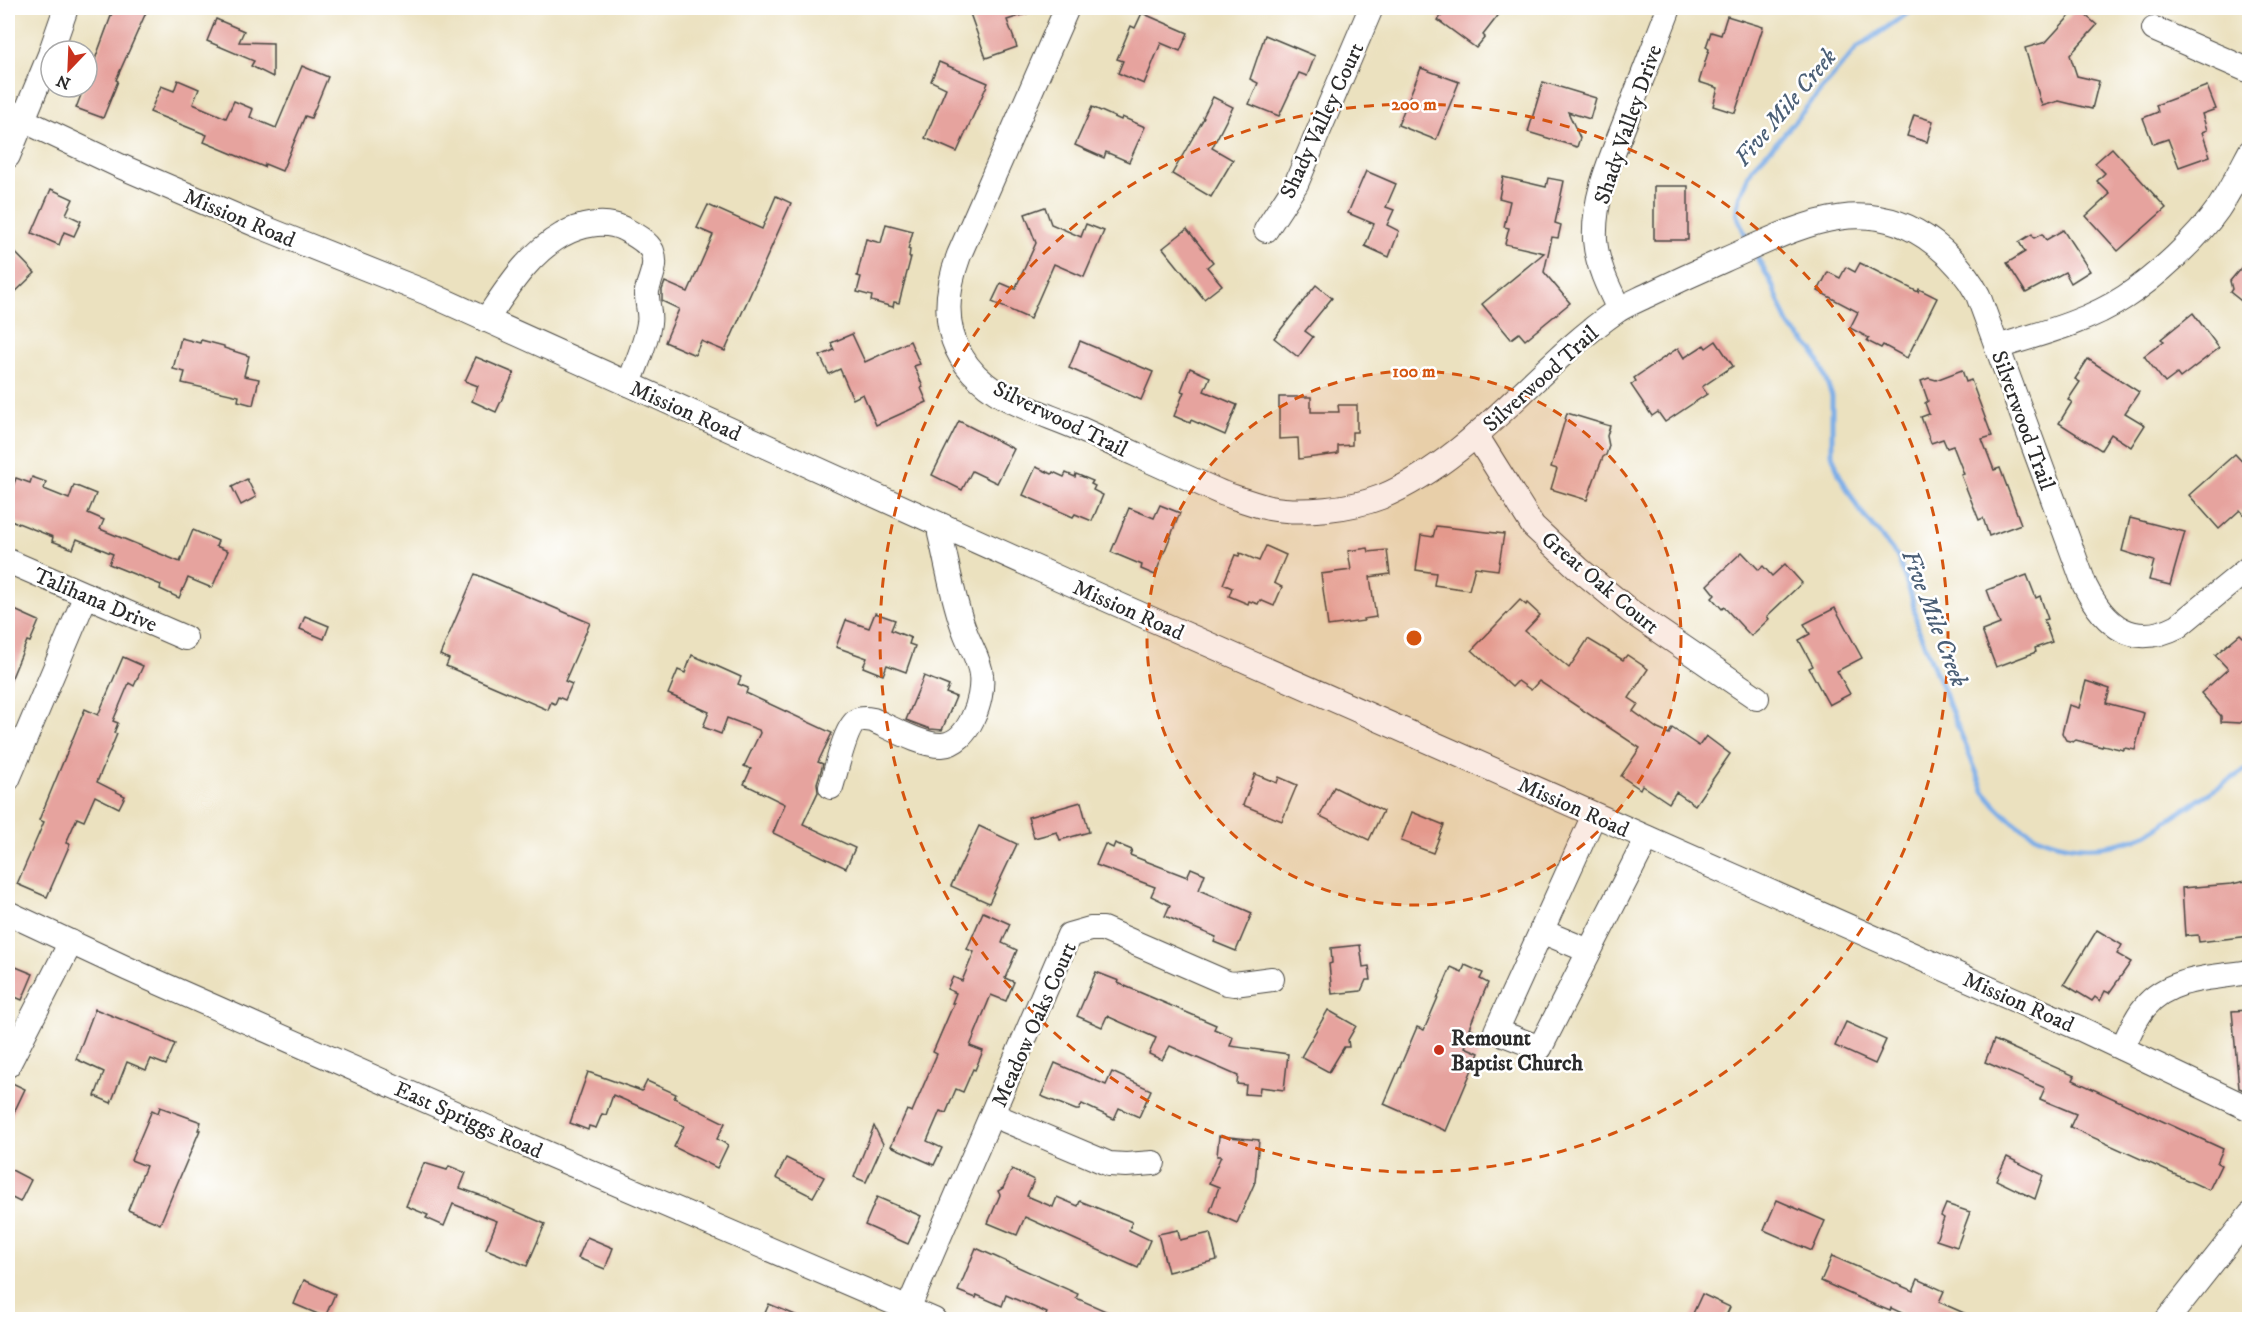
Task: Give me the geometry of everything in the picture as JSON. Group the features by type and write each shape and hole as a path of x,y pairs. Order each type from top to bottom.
{"street":[{"path":"55,39 66,8"},
{"name":"Silverwood Trail","path":"1067,8 963,244 950,280 947,309 951,334 973,372 997,392 1029,408 1222,493 1271,508 1296,510 1327,508 1378,498 1420,479 1476,435 1578,341 1619,309 1734,255 1814,222 1838,216 1875,217 1904,225 1926,237 1962,267 1978,295 2085,586 2094,604 2106,619 2117,628 2130,633 2166,632 2178,626 2250,567"},
{"name":"Shady Valley Court","path":"1266,230 1296,184 1371,8"},
{"name":"Shady Valley Drive","path":"1619,309 1606,284 1599,262 1595,241 1595,214 1602,179 1669,8"},
{"path":"2154,29 2250,71"},
{"path":"8,156 15,116 39,73"},
{"name":"Mission Road","path":"15,116 152,180 425,292 940,525 2122,1048 2250,1109"},
{"path":"1997,347 2085,317 2124,298 2153,276 2198,232 2217,209 2250,152"},
{"path":"486,320 520,271 560,236 593,224 621,227 644,241 651,249 654,259 654,271 648,290 647,306 650,321 629,384"},
{"name":"Great Oak Court","path":"1476,435 1533,526 1579,569 1630,611 1757,698"},
{"path":"831,787 844,744 857,720 865,718 873,720 929,743 941,745 954,742 973,716 981,690 981,674 957,609 940,525"},
{"name":"Talihana Drive","path":"8,561 185,638"},
{"path":"8,779 86,595"},
{"path":"1594,815 1496,1031 1540,1048 1647,838"},
{"name":"East Spriggs Road","path":"8,913 527,1145 934,1320"},
{"name":"Meadow Oaks Court","path":"909,1309 1069,935 1090,929 1103,929 1234,984 1272,979"},
{"path":"1541,931 1589,951"},
{"path":"8,1065 71,942"},
{"path":"2122,1048 2144,1008 2158,993 2181,983 2250,972"},
{"path":"993,1115 1109,1164 1153,1163"},
{"path":"2167,1320 2250,1215"}],"building":[{"path":"114,8 148,8 116,80 118,81 103,118 76,108 79,99 99,99 99,49"},
{"path":"968,8 1037,8 1038,10 1007,20 1017,47 986,58"},
{"path":"1448,8 1504,8 1476,48 1438,20"},
{"path":"2077,8 2097,25 2070,55 2077,76 2099,81 2092,109 2059,101 2042,106 2025,48 2046,42"},
{"path":"1142,13 1188,33 1180,51 1161,43 1144,84 1118,73 1123,61 1117,59 1131,26 1135,28"},
{"path":"1727,16 1763,27 1735,113 1713,106 1718,88 1699,82 1709,49 1706,47 1711,32 1721,35"},
{"path":"216,19 244,31 239,42 273,43 273,77 251,66 254,61 207,41"},
{"path":"1265,35 1315,56 1307,76 1299,73 1279,116 1249,104 1258,83 1250,79"},
{"path":"939,62 988,83 957,152 925,138 946,88 931,81"},
{"path":"302,66 328,77 311,118 305,116 282,171 265,164 264,167 204,142 207,135 150,112 161,86 174,91 178,80 199,89 193,104 226,118 234,101 253,109 250,117 276,128"},
{"path":"1421,68 1459,82 1436,140 1398,125"},
{"path":"1543,82 1596,98 1590,119 1568,112 1580,138 1577,147 1528,132"},
{"path":"2207,86 2216,109 2202,114 2207,130 2202,132 2210,156 2179,167 2168,139 2153,144 2143,118 2158,112 2156,105"},
{"path":"1213,97 1233,107 1212,148 1233,160 1211,197 1172,174 1204,118"},
{"path":"1092,107 1121,120 1122,117 1145,127 1129,162 1106,152 1104,158 1075,145"},
{"path":"1914,115 1933,121 1927,142 1907,136"},
{"path":"2112,148 2166,208 2118,251 2086,216 2110,194 2097,181 2105,173 2095,163"},
{"path":"1366,171 1396,184 1386,207 1394,210 1387,225 1399,231 1389,257 1365,246 1374,224 1348,213"},
{"path":"1503,177 1546,187 1548,178 1564,181 1555,223 1561,225 1558,238 1552,237 1544,272 1570,303 1525,340 1519,333 1511,339 1482,304 1544,253 1505,244 1509,228 1504,227 1510,201 1499,198"},
{"path":"1654,186 1688,186 1688,240 1654,240"},
{"path":"51,189 73,199 66,214 81,221 74,236 64,232 59,245 32,233"},
{"path":"776,196 791,203 725,351 701,341 695,355 665,342 679,309 662,301 662,290 665,282 688,292 713,235 697,228 708,205 762,229"},
{"path":"1045,207 1051,224 1081,237 1086,224 1104,231 1084,277 1054,264 1030,319 992,302 1001,283 1015,289 1036,243 1025,214"},
{"path":"886,224 913,231 908,249 910,250 909,257 911,257 899,303 894,302 893,307 871,301 872,296 857,292 861,277 857,276 866,239 881,243"},
{"path":"1187,229 1213,262 1207,267 1222,285 1204,299 1163,248"},
{"path":"2063,230 2090,271 2071,283 2065,272 2026,293 2007,263 2025,252 2019,242 2032,234 2034,238 2042,234 2046,240"},
{"path":"8,245 35,273 8,299"},
{"path":"2250,257 2250,308 2230,292 2232,289 2230,281"},
{"path":"1860,263 1918,292 1919,289 1937,298 1907,358 1883,345 1881,348 1867,341 1869,338 1850,328 1858,312 1818,291 1828,272 1840,278 1846,267 1855,272"},
{"path":"1316,285 1332,298 1305,331 1313,337 1298,357 1274,338"},
{"path":"2193,313 2219,348 2180,378 2177,374 2165,383 2144,356 2164,341 2161,339"},
{"path":"852,334 865,362 910,341 920,364 914,366 927,402 876,425 863,394 853,399 840,369 829,374 820,356 834,350 831,343"},
{"path":"181,338 224,346 224,348 249,356 244,376 259,379 253,405 238,401 239,396 182,383 185,372 173,369"},
{"path":"1080,341 1153,372 1141,400 1069,368"},
{"path":"1716,341 1733,366 1702,387 1707,394 1665,422 1658,412 1652,416 1631,385 1636,381 1634,378 1678,348 1684,358 1704,345 1706,348"},
{"path":"476,357 514,373 496,412 472,401 478,386 465,381"},
{"path":"2088,359 2139,392 2125,413 2145,425 2131,447 2111,434 2101,450 2059,423 2072,402 2068,400 2080,382 2075,379"},
{"path":"1190,368 1210,377 1204,391 1237,405 1225,435 1191,420 1190,423 1174,416 1184,392 1181,391"},
{"path":"1962,370 1966,382 1971,380 1992,436 1982,439 1994,470 2000,468 2021,524 1989,536 1983,518 1979,520 1961,475 1964,474 1953,446 1947,448 1943,439 1931,443 1921,417 1929,414 1925,403 1928,401 1921,381 1929,378 1936,380"},
{"path":"1279,397 1311,397 1311,412 1339,412 1338,405 1357,405 1357,432 1352,432 1352,445 1338,446 1338,454 1299,459 1298,438 1279,439"},
{"path":"1567,413 1610,426 1607,436 1609,446 1587,500 1551,489 1557,469 1551,467"},
{"path":"959,421 1014,449 997,483 972,471 962,490 932,475"},
{"path":"2235,454 2250,470 2250,521 2240,510 2219,529 2189,495"},
{"path":"1036,467 1064,477 1066,473 1075,477 1076,474 1093,481 1091,484 1095,486 1093,490 1103,495 1092,521 1075,514 1073,517 1023,495"},
{"path":"32,477 46,482 44,489 69,499 74,485 96,494 88,513 104,520 100,529 180,562 193,530 218,541 216,546 228,551 212,588 188,578 179,598 160,589 161,585 109,564 113,554 77,539 73,549 52,541 53,537 8,519 8,500 16,478 30,483"},
{"path":"247,479 256,497 241,505 232,487"},
{"path":"1160,505 1180,513 1155,575 1141,569 1142,565 1111,552 1129,508 1154,518"},
{"path":"2130,518 2185,532 2170,585 2149,580 2154,561 2122,551"},
{"path":"1436,526 1504,534 1498,570 1475,567 1469,590 1434,585 1436,573 1416,570 1421,535 1433,537"},
{"path":"1266,546 1286,555 1274,583 1282,587 1274,606 1260,600 1258,604 1249,601 1248,604 1229,596 1232,588 1223,584 1235,555 1239,556 1240,553 1259,561"},
{"path":"1368,548 1369,552 1387,550 1390,574 1370,577 1376,617 1328,626 1321,574 1351,570 1348,551"},
{"path":"1742,552 1759,570 1763,566 1772,576 1785,564 1802,583 1767,616 1769,619 1751,636 1724,607 1722,609 1712,598 1715,595 1707,585"},
{"path":"475,574 590,623 565,681 572,684 565,700 558,697 555,704 551,702 548,710 446,666 449,659 440,655"},
{"path":"2027,575 2036,598 2040,596 2048,619 2044,620 2052,642 2035,648 2036,652 1996,667 1982,631 2000,624 1987,590"},
{"path":"1520,600 1540,615 1525,631 1569,668 1588,639 1623,660 1627,655 1648,669 1629,698 1638,704 1633,711 1658,729 1669,734 1672,728 1699,746 1706,736 1730,754 1695,805 1676,792 1669,803 1642,785 1640,789 1621,776 1640,748 1539,681 1531,690 1518,681 1512,687 1472,650"},
{"path":"8,607 39,621 30,642 27,641 8,687"},
{"path":"1835,608 1862,658 1837,671 1850,694 1829,705 1809,668 1813,666 1799,640 1810,634 1804,624"},
{"path":"875,613 895,620 891,630 911,638 909,644 915,646 906,672 887,665 883,675 863,667 867,658 836,647 846,620 869,628"},
{"path":"305,616 329,626 324,639 300,629"},
{"path":"2240,634 2250,644 2250,715 2240,723 2221,722 2221,716 2201,693 2228,669 2215,655"},
{"path":"692,655 741,677 738,684 748,688 746,693 832,733 818,762 823,764 817,783 818,792 803,824 855,848 846,868 773,833 785,804 744,784 751,769 744,766 760,733 759,730 727,718 721,734 703,727 709,712 668,694 678,670 685,673"},
{"path":"123,657 143,666 134,686 129,683 113,721 118,723 114,733 117,734 97,782 125,796 119,808 95,796 84,821 77,818 66,843 70,844 47,897 17,884 44,822 39,820 85,709 98,715"},
{"path":"924,676 949,686 946,693 956,697 942,730 930,729 906,720"},
{"path":"2086,681 2110,689 2106,703 2144,713 2135,750 2066,740 2062,733 2069,705 2079,708"},
{"path":"1255,774 1277,783 1279,777 1297,785 1282,821 1243,805"},
{"path":"1334,787 1383,811 1369,840 1320,816"},
{"path":"1081,802 1089,832 1060,840 1057,832 1034,838 1028,817"},
{"path":"1412,812 1444,825 1433,853 1401,841"},
{"path":"979,826 1017,844 989,903 951,886"},
{"path":"1115,843 1132,850 1130,855 1187,877 1191,868 1205,874 1199,890 1252,913 1236,951 1214,942 1216,937 1165,916 1170,905 1151,896 1155,887 1096,865 1105,844 1113,848"},
{"path":"2250,880 2250,936 2199,942 2198,935 2185,936 2182,888 2232,884"},
{"path":"983,912 1010,924 1002,943 1017,950 1005,978 1014,982 1006,1001 991,995 970,1046 983,1051 975,1070 973,1069 963,1092 956,1089 946,1113 940,1111 927,1141 942,1148 934,1165 891,1146 907,1110 912,1112 937,1054 933,1052 956,993 947,989 953,977 962,981 974,952 967,949"},
{"path":"2097,930 2122,945 2117,954 2131,962 2109,993 2105,991 2100,1001 2095,997 2092,1001 2064,984"},
{"path":"1360,945 1363,967 1369,966 1371,980 1366,980 1361,991 1332,994 1329,964 1332,963 1331,948"},
{"path":"11,965 33,974 22,1000 8,994 8,974"},
{"name":"Remount Baptist Church","path":"1465,965 1483,973 1480,979 1488,983 1469,1028 1473,1029 1465,1047 1479,1053 1446,1131 1384,1104 1417,1027 1424,1030 1451,967 1462,972"},
{"path":"1096,972 1216,1025 1214,1029 1233,1037 1230,1046 1288,1054 1284,1090 1260,1087 1259,1095 1245,1094 1246,1085 1237,1084 1238,1076 1170,1046 1162,1060 1149,1054 1156,1038 1107,1016 1102,1027 1077,1016"},
{"path":"95,1009 156,1033 155,1035 175,1044 166,1065 151,1059 146,1070 127,1062 111,1103 95,1096 104,1072 76,1059"},
{"path":"1328,1010 1356,1026 1348,1040 1349,1047 1344,1047 1329,1072 1301,1057"},
{"path":"2250,1010 2250,1090 2244,1090 2239,1088 2232,1011"},
{"path":"1846,1022 1886,1040 1875,1064 1835,1046"},
{"path":"1994,1040 2075,1076 2073,1080 2223,1149 2217,1163 2221,1165 2209,1190 2070,1127 2076,1114 2040,1099 2045,1088 1985,1062"},
{"path":"1055,1063 1106,1085 1112,1072 1151,1090 1139,1117 1119,1108 1114,1119 1082,1104 1079,1110 1076,1110 1041,1096"},
{"path":"588,1072 642,1091 647,1081 676,1094 674,1098 725,1123 717,1139 728,1145 717,1168 674,1147 684,1126 613,1095 606,1115 602,1114 596,1128 589,1126 588,1130 570,1123"},
{"path":"8,1081 25,1089 8,1125"},
{"path":"160,1107 201,1122 198,1130 200,1130 160,1224 128,1210 146,1166 131,1160 152,1110 158,1113"},
{"path":"874,1126 883,1144 866,1182 854,1177"},
{"path":"1219,1136 1259,1140 1255,1182 1237,1223 1210,1211 1219,1187 1209,1183 1221,1156 1217,1156"},
{"path":"2007,1157 2043,1175 2035,1199 1996,1180"},
{"path":"786,1158 824,1177 813,1197 776,1178"},
{"path":"424,1163 447,1170 449,1166 466,1173 460,1188 545,1224 527,1266 486,1249 497,1221 453,1204 444,1226 426,1218 428,1215 406,1206"},
{"path":"8,1168 31,1180 20,1202 8,1196"},
{"path":"1012,1169 1034,1180 1027,1196 1053,1207 1057,1197 1078,1206 1080,1201 1132,1222 1129,1230 1150,1240 1138,1268 1025,1217 1017,1235 988,1223 1000,1195 998,1191 1003,1188"},
{"path":"877,1197 921,1216 908,1244 865,1225"},
{"path":"1777,1200 1825,1221 1812,1251 1764,1230"},
{"path":"1946,1204 1970,1212 1957,1247 1936,1240 1944,1218 1941,1216"},
{"path":"1178,1230 1180,1240 1210,1233 1217,1260 1168,1272 1158,1234"},
{"path":"587,1237 613,1248 605,1269 578,1258"},
{"path":"976,1248 1078,1294 1076,1298 1126,1320 1044,1320 1047,1313 1006,1295 1002,1306 977,1295 976,1298 958,1291"},
{"path":"1832,1256 1913,1291 1918,1279 1944,1291 1939,1302 1980,1320 1917,1320 1891,1308 1890,1311 1868,1302 1821,1281"},
{"path":"304,1280 335,1294 325,1317 294,1304"},
{"path":"1702,1294 1730,1307 1724,1320 1690,1320"},
{"path":"769,1304 805,1319 805,1320 762,1320"}],"waterway":[{"name":"Five Mile Creek","path":"1749,243 1737,216 1739,198 1752,168 1857,48 1915,8"},
{"name":"Five Mile Creek","path":"1755,254 1770,280 1789,326 1813,350 1822,369 1832,396 1832,454 1839,474 1858,508 1898,557 1912,598 1918,628 1984,791 1998,808 2030,832 2048,840 2067,845 2108,846 2149,833 2250,767"}],"place":[{"name":"Remount Baptist Church","path":"1439,1050"}]}
